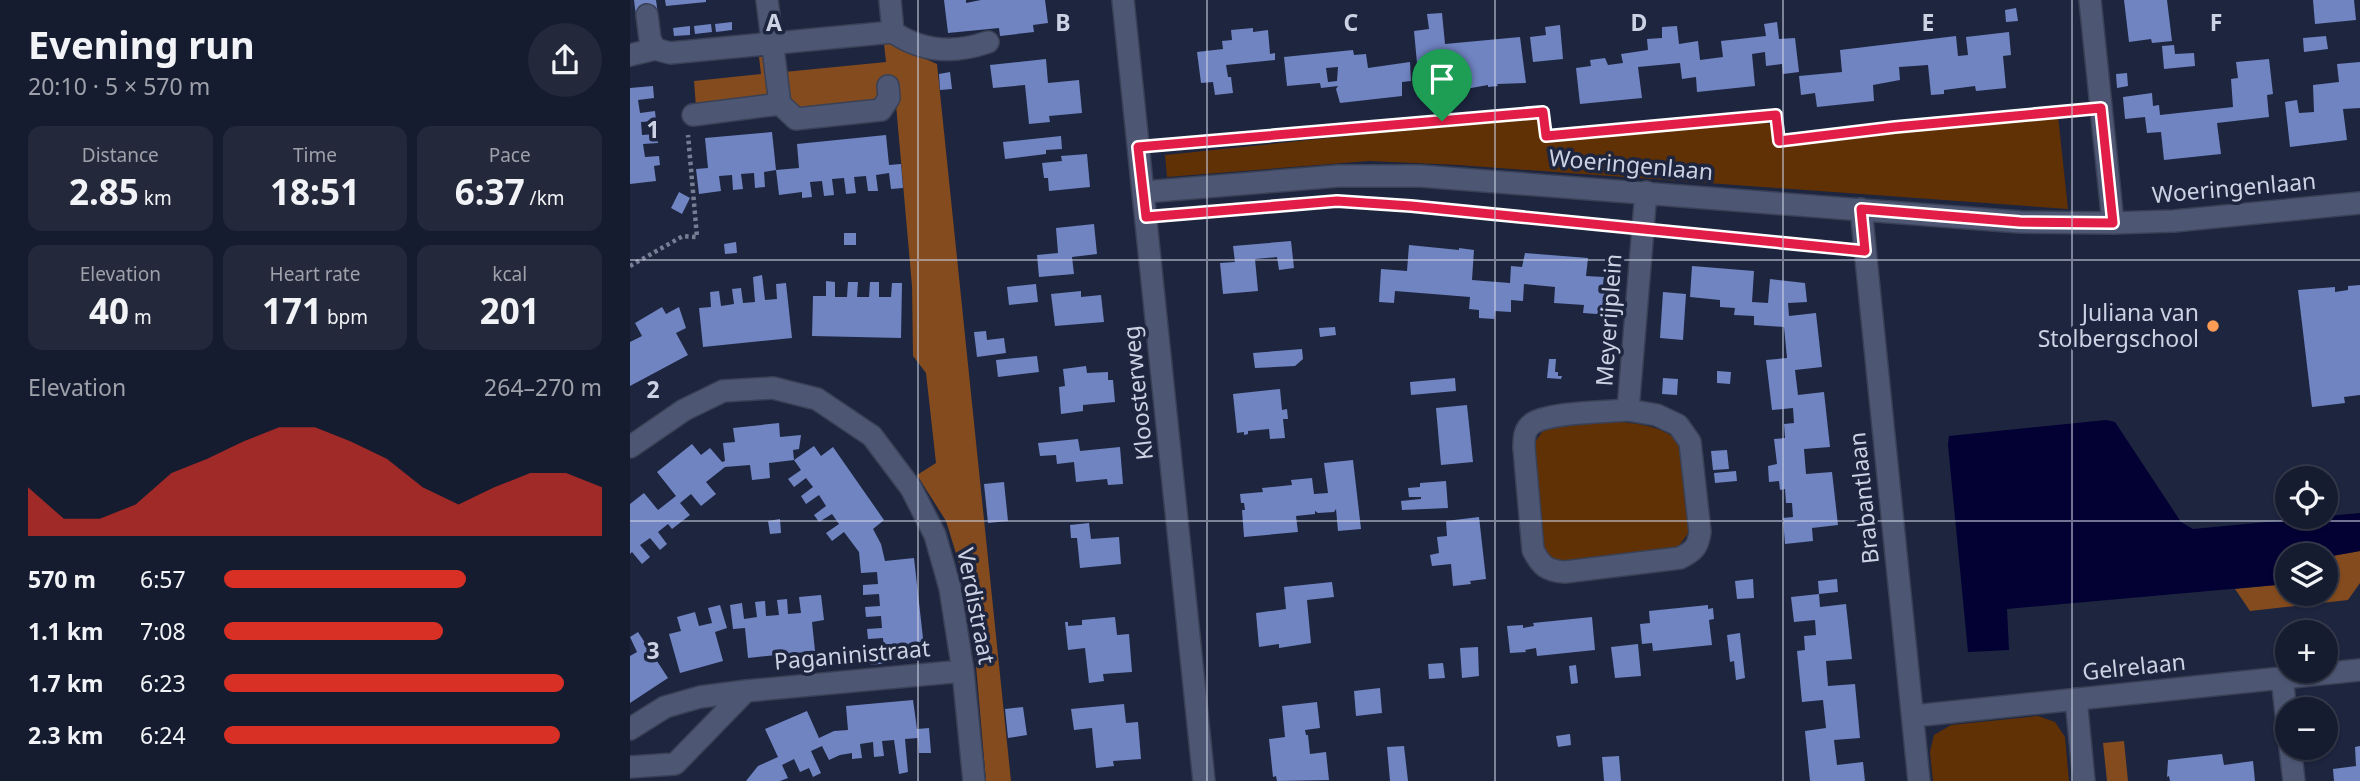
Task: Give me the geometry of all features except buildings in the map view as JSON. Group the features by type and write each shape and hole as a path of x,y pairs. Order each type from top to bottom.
{"street":[{"path":"767,0 780,104 796,119 881,110 889,98 888,86"},
{"path":"891,0 893,32"},
{"name":"Kloosterweg","path":"1123,0 1204,781"},
{"path":"2090,0 2113,223"},
{"path":"647,15 650,39 655,49"},
{"path":"630,55 655,49 670,53 893,32 909,42 933,50 976,46 988,42"},
{"path":"693,115 780,104"},
{"name":"Woeringenlaan","path":"1144,192 1338,176 1420,176 2020,222 2113,223 2174,221 2360,203"},
{"name":"Meyerijplein","path":"1628,410 1646,192"},
{"name":"Brabantlaan","path":"1861,209 1919,781"},
{"name":"Verdistraat","path":"630,447 684,410 723,391 774,387 817,399 872,436 911,488 935,534 950,588 963,671 974,781"},
{"name":"Meyerijplein","path":"1628,410 1657,415 1678,425 1690,442 1699,544 1694,551 1680,558 1565,572 1549,571 1539,562 1533,550 1525,432 1533,423 1553,416 1628,410"},
{"name":"Gelrelaan","path":"2338,672 2360,670"},
{"name":"Paganinistraat","path":"630,729 666,707 700,697 963,671"},
{"name":"Gelrelaan","path":"1913,716 2275,679"},
{"name":"Paganinistraat","path":"630,766 675,772 746,691"},
{"path":"2076,699 2084,781"},
{"path":"2292,760 2294,781"}],"path":[{"path":"1138,147 1543,112 1546,136 1776,115 1779,141 1895,127 2101,108"},
{"path":"630,266 683,236 697,237 687,125 693,115"},
{"path":"1337,201 1865,251"}],"shaded area":[{"path":"889,43 937,64 1011,781 986,781 973,631 966,586 946,521 917,475 936,463 926,373 913,356 912,286 894,82 877,101 797,111 787,103 784,72 886,62 884,44"},
{"path":"768,56 772,93 765,99 696,107 694,81 761,74 759,57"},
{"path":"1541,116 1543,141 1762,119 1773,127 1777,145 2058,116 2068,209 1458,165 1369,161 1167,177 1165,155"},
{"path":"2106,420 2115,422 2181,522 2193,529 2275,521 2275,529 2338,529 2338,515 2360,513 2360,551 2338,555 2338,543 2275,543 2275,585 2007,609 2009,650 1968,652 1949,436"},
{"path":"1614,421 1658,429 1679,443 1689,532 1678,547 1667,551 1564,562 1558,560 1543,549 1534,443 1543,431 1551,428"},
{"path":"2360,551 2360,583 2348,600 2338,601 2338,555"},
{"path":"2275,585 2275,606 2295,606 2250,611 2235,589"},
{"path":"2038,716 2055,722 2065,737 2069,781 1933,781 1930,752 1934,735 1951,725"},
{"path":"2124,741 2128,781 2107,781 2103,743"}],"place":[{"name":"Juliana van Stolbergschool","path":"2213,326"}],"route":[{"path":"2101,108 2113,223 2020,222 1861,209 1865,251 1337,201 1146,217 1138,147 1442,121 1543,112 1546,136 1776,115 1779,141 1895,127 2101,108"}]}
